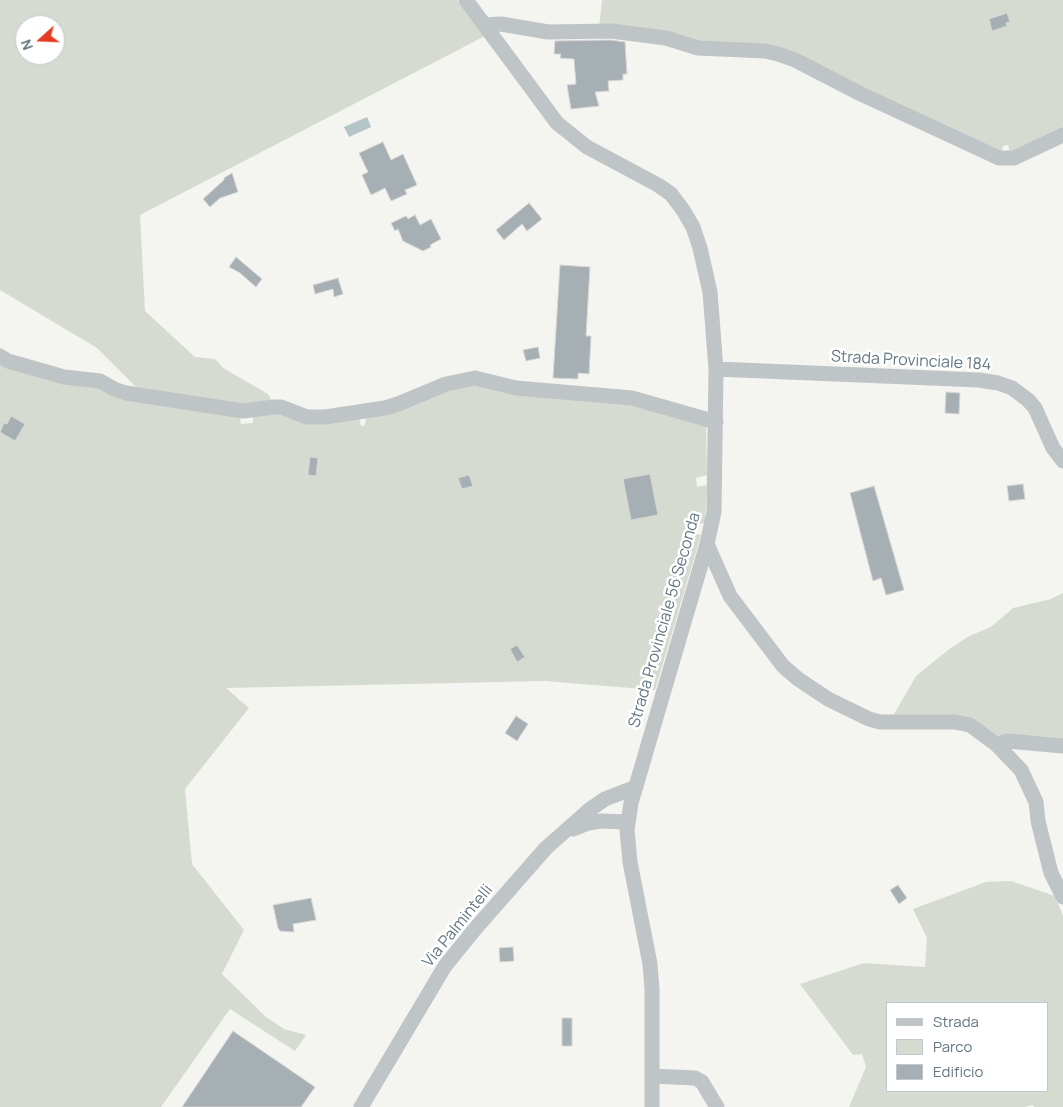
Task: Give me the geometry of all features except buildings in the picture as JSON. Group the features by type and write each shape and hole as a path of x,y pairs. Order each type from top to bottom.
{"street":[{"name":"Strada Provinciale 56 Seconda","path":"466,0 557,123 587,147 658,185 671,194 693,227 710,292 716,369 714,512 708,544 636,787 627,830 630,862 650,964 652,989 652,1107"},
{"path":"484,25 501,24 548,32 611,31 666,38 698,48 765,51 778,54 795,60 861,94 999,158 1014,158 1063,135"},
{"path":"0,356 14,363 64,377 100,381 126,393 243,411 274,407 307,417 325,417 385,408 446,384 475,378 516,388 632,398 716,422"},
{"name":"Strada Provinciale 184","path":"716,369 979,380 998,383 1012,388 1035,408 1053,448 1063,461"},
{"path":"708,544 730,596 783,666 798,679 828,699 869,719 880,722 955,722 970,725 997,745 1021,770 1036,802 1038,821 1051,873 1063,897"},
{"path":"997,745 1007,741 1063,746"},
{"path":"567,832 589,810 606,799 636,787"},
{"path":"567,832 588,823 601,821 628,822"},
{"name":"Via Palmintelli","path":"361,1107 445,966 546,848 567,832"},
{"path":"652,1076 695,1078 702,1082 717,1107"}],"green space":[{"path":"0,0 457,0 485,36 140,215 145,311 195,357 215,359 223,368 268,394 272,401 239,406 136,387 97,348 0,290"},
{"path":"602,0 1063,0 1063,131 1011,156 1008,145 1003,146 1001,154 780,50 695,43 599,28"},
{"path":"0,360 240,418 241,424 253,423 253,416 266,413 359,418 361,426 365,425 366,417 385,414 460,387 480,385 501,392 627,403 706,425 707,475 696,478 697,487 707,485 705,523 699,524 697,534 701,535 655,690 545,681 226,688 249,708 185,789 192,864 244,930 222,974 266,1017 284,1029 306,1035 295,1051 230,1009 161,1107 0,1107"},
{"path":"1063,593 1063,742 995,738 893,716 916,676 948,650 969,636 991,627 1013,608 1051,599"},
{"path":"1011,881 1055,896 1063,916 1063,1107 1034,1107 1033,1105 1024,1107 849,1107 866,1067 862,1054 853,1055 800,984 864,963 925,967 927,938 913,909 986,882"}],"shaded area":[{"path":"367,117 371,127 349,137 344,127"}]}
